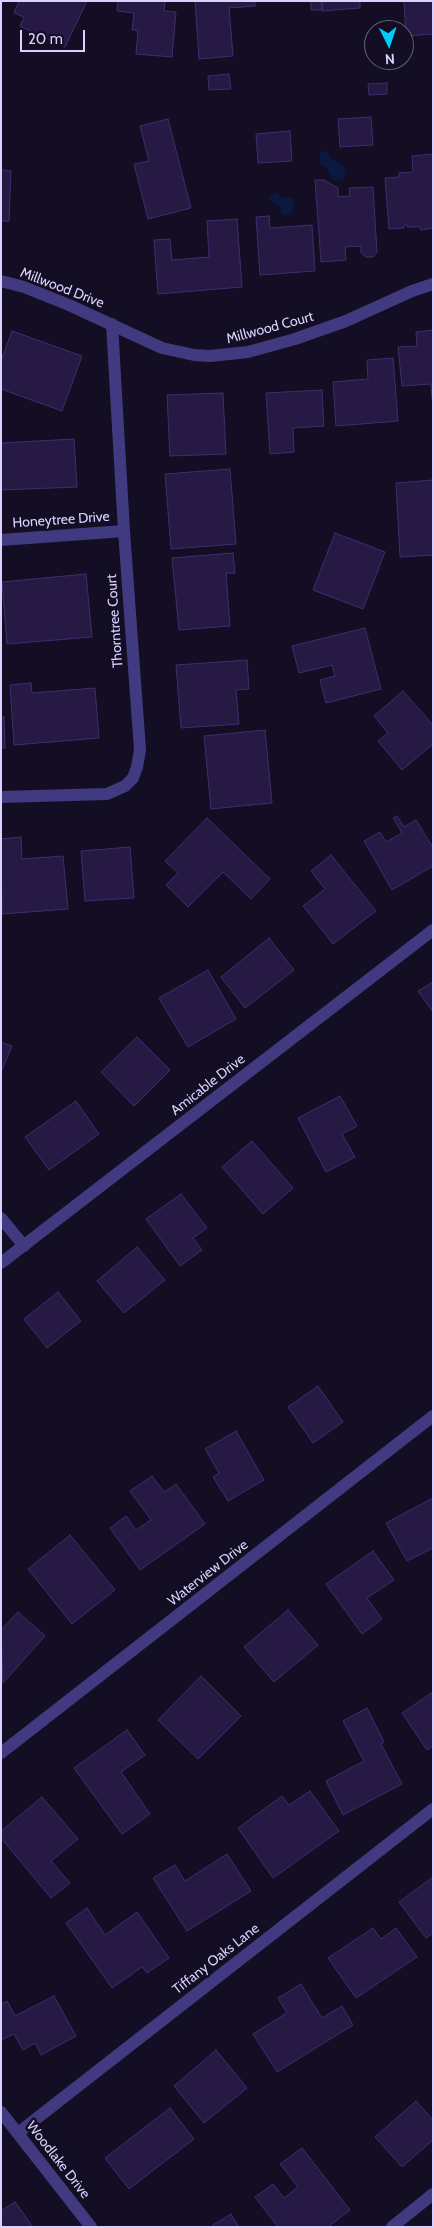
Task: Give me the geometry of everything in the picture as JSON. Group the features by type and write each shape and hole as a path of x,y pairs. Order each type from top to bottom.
{"street":[{"name":"Millwood Drive","path":"1,282 33,291 112,324"},
{"name":"Millwood Court","path":"112,324 162,348 194,355 227,356 304,336 346,321 433,284"},
{"name":"Thorntree Court","path":"1,797 98,795 119,790 135,774 140,750 124,531 112,324"},
{"name":"Honeytree Drive","path":"1,540 124,531"},
{"name":"Amicable Drive","path":"1,1263 433,930"},
{"path":"1,1218 24,1246"},
{"name":"Waterview Drive","path":"1,1753 433,1416"},
{"name":"Tiffany Oaks Lane","path":"18,2133 433,1809"},
{"name":"Woodlake Drive","path":"1,2112 91,2227"},
{"path":"392,2227 433,2194"}],"water":[{"path":"326,150 332,159 343,165 345,175 342,180 333,180 327,168 320,164 320,154"},
{"path":"276,192 283,198 291,198 294,201 292,213 289,215 282,215 277,204 270,201 270,195"}],"building":[{"path":"19,1 87,1 65,47 20,26 24,17 14,13"},
{"path":"118,1 165,1 164,11 176,12 172,57 136,54 138,30 132,30 134,13 117,11"},
{"path":"195,1 255,1 255,6 229,8 233,56 199,59"},
{"path":"311,1 322,1 322,10 311,10"},
{"path":"322,1 360,1 360,8 322,11"},
{"path":"404,1 433,1 433,34 414,35 414,20 405,20"},
{"path":"229,74 231,89 209,90 208,76"},
{"path":"387,83 387,94 369,95 368,84"},
{"path":"371,117 373,145 340,147 338,119"},
{"path":"168,119 191,208 148,219 134,164 149,161 140,126"},
{"path":"290,131 292,161 258,163 256,134"},
{"path":"433,154 433,228 421,230 420,227 407,227 407,225 404,225 404,228 389,229 385,178 399,177 399,173 413,172 412,156"},
{"path":"1,170 11,171 9,221 1,221"},
{"path":"315,180 324,180 338,188 338,197 350,196 349,188 373,187 377,252 373,257 366,257 361,253 361,246 345,247 346,260 321,262"},
{"path":"269,216 270,228 312,225 315,271 260,275 256,217"},
{"path":"237,219 242,287 158,294 154,240 170,239 172,260 209,257 207,221"},
{"path":"433,330 432,399 431,384 402,386 398,347 417,346 416,332"},
{"path":"12,331 82,356 62,411 1,389 1,361"},
{"path":"393,358 398,421 336,426 333,382 368,379 367,360"},
{"path":"322,390 324,426 293,428 294,452 270,454 266,393"},
{"path":"223,393 226,454 170,456 167,395"},
{"path":"74,439 77,487 1,490 1,443"},
{"path":"230,469 236,544 171,549 165,474"},
{"path":"433,480 433,555 400,557 396,483"},
{"path":"335,533 385,552 363,609 313,590"},
{"path":"233,553 235,573 226,573 230,626 179,630 172,558"},
{"path":"86,574 92,637 7,644 2,582"},
{"path":"365,628 381,689 326,703 320,680 335,676 332,665 299,673 292,646"},
{"path":"247,660 249,689 236,690 239,724 181,728 176,665"},
{"path":"31,683 32,693 95,688 99,738 14,745 10,685"},
{"path":"403,691 433,725 433,744 402,770 378,741 388,733 374,716"},
{"path":"1,717 4,717 5,748 1,748"},
{"path":"265,730 272,803 211,809 204,736"},
{"path":"397,816 404,827 416,820 433,848 433,866 392,890 364,841 380,832 386,842 402,833 393,818"},
{"path":"207,818 270,879 251,899 223,872 188,907 166,885 178,873 165,861"},
{"path":"21,837 22,859 63,856 68,909 2,914 1,839"},
{"path":"130,847 134,898 85,901 81,851"},
{"path":"331,855 376,911 333,944 303,906 325,889 311,871"},
{"path":"269,938 294,970 245,1008 221,977"},
{"path":"208,970 236,1019 188,1047 159,998"},
{"path":"433,982 433,1012 418,991"},
{"path":"137,1037 170,1070 134,1106 101,1072"},
{"path":"1,1042 12,1046 1,1072"},
{"path":"340,1096 357,1126 342,1134 355,1157 326,1172 298,1118"},
{"path":"76,1101 99,1134 49,1170 25,1137"},
{"path":"252,1141 293,1188 263,1214 222,1167"},
{"path":"181,1194 207,1228 193,1238 202,1250 180,1266 146,1219"},
{"path":"137,1247 165,1280 124,1313 97,1281"},
{"path":"58,1292 81,1321 47,1348 24,1319"},
{"path":"318,1386 343,1422 313,1443 288,1407"},
{"path":"236,1431 264,1480 228,1501 213,1477 219,1473 205,1449"},
{"path":"152,1476 164,1492 176,1484 205,1524 140,1570 110,1528 126,1516 136,1530 151,1520 130,1491"},
{"path":"433,1498 433,1548 407,1561 386,1523"},
{"path":"70,1535 115,1590 72,1624 28,1569"},
{"path":"373,1551 394,1580 367,1598 382,1619 362,1634 326,1584"},
{"path":"288,1610 318,1645 274,1682 244,1647"},
{"path":"18,1612 45,1636 3,1683 1,1630"},
{"path":"201,1676 241,1716 198,1759 158,1720"},
{"path":"433,1692 433,1746 427,1750 402,1713"},
{"path":"367,1708 384,1742 381,1744 402,1784 343,1815 326,1781 364,1761 343,1721"},
{"path":"127,1730 145,1755 121,1772 150,1814 122,1834 74,1768"},
{"path":"310,1791 339,1831 273,1878 238,1828 282,1796 289,1805"},
{"path":"42,1797 78,1839 51,1861 70,1883 51,1898 1,1838 1,1831"},
{"path":"227,1854 251,1891 187,1931 153,1878 175,1865 185,1881"},
{"path":"433,1877 433,1933 426,1938 399,1902"},
{"path":"87,1908 105,1935 137,1912 169,1958 147,1973 142,1967 112,1988 66,1923"},
{"path":"373,1928 381,1939 396,1928 417,1957 356,1998 328,1958"},
{"path":"301,1984 322,2018 342,2006 353,2025 277,2072 253,2034 287,2013 278,1998"},
{"path":"54,1996 76,2036 41,2055 35,2043 23,2050 14,2034 1,2040 1,2004 7,2001 15,2016"},
{"path":"216,2050 247,2088 204,2123 174,2086"},
{"path":"416,2101 433,2120 433,2140 402,2167 375,2137"},
{"path":"170,2108 194,2139 129,2189 105,2158"},
{"path":"302,2148 350,2210 328,2227 278,2227 255,2197 273,2184 284,2198 298,2187 280,2164"},
{"path":"15,2202 33,2227 1,2227 1,2211"},
{"path":"231,2214 239,2227 210,2227"}]}
